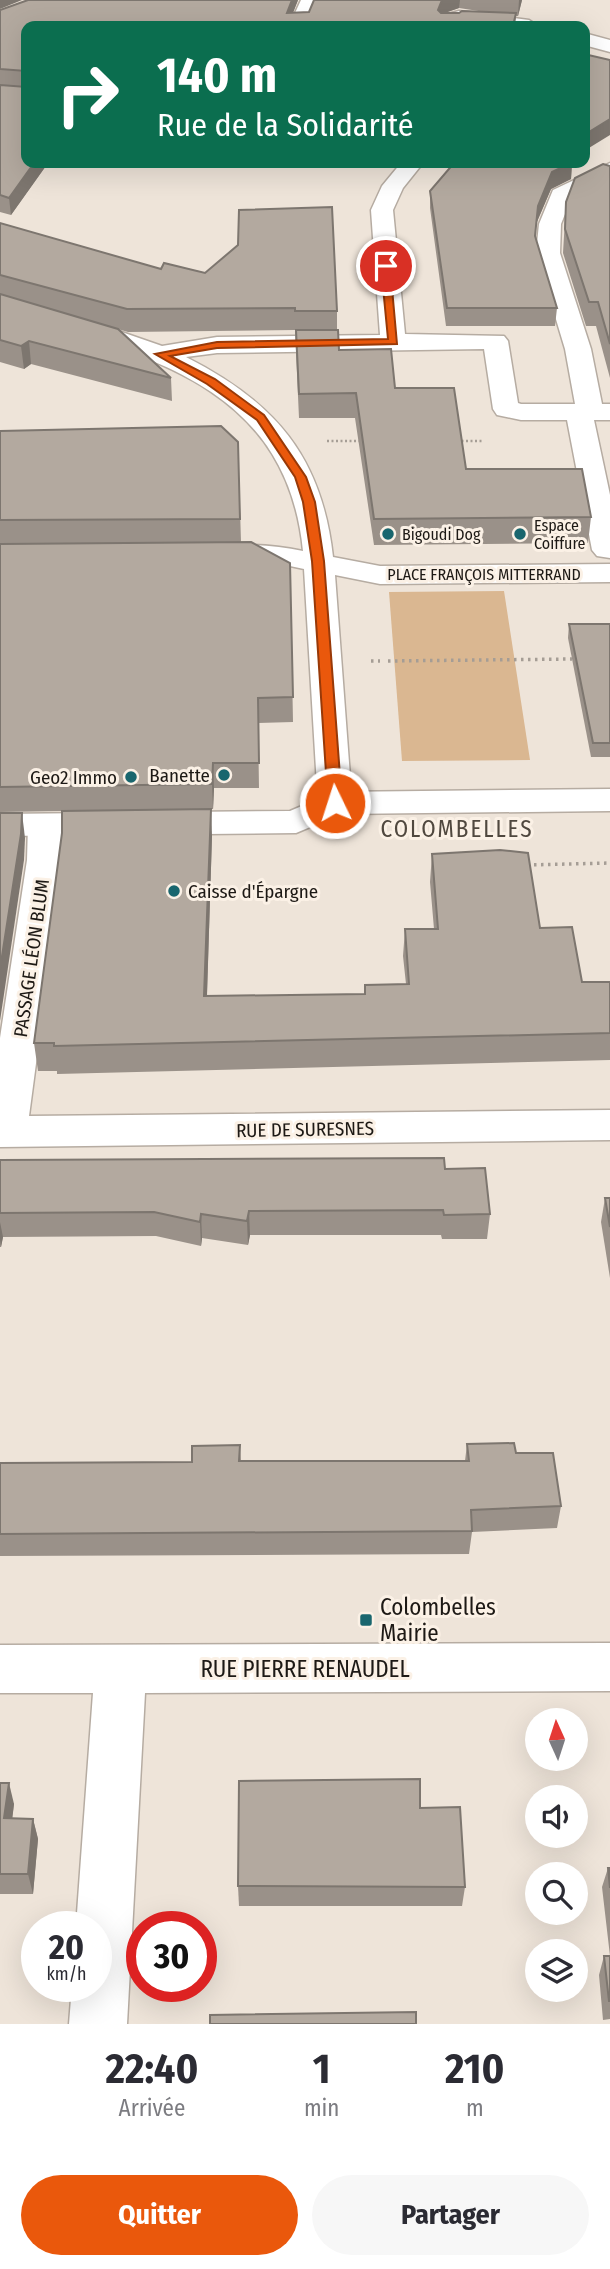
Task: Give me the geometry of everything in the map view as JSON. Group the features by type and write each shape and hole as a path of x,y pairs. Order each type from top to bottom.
{"street":[{"path":"300,21 310,0"},
{"path":"450,21 459,17 490,21"},
{"path":"590,41 610,46"},
{"path":"590,162 610,167"},
{"path":"608,561 593,412 578,349 548,253 550,224 561,195 610,167"},
{"path":"393,342 382,210 393,186 408,168"},
{"path":"0,305 160,354 211,381 261,418 300,477 309,502 318,561 335,803"},
{"path":"160,354 217,345 495,341 506,409 593,412"},
{"name":"PLACE FRANÇOIS MITTERRAND","path":"201,555 276,554 380,575 608,561"},
{"path":"0,825 296,822 335,803 610,800"},
{"name":"PASSAGE LÉON BLUM","path":"3,1132 45,860 45,825"},
{"name":"RUE DE SURESNES","path":"3,1132 610,1125"},
{"name":"RUE PIERRE RENAUDEL","path":"0,1669 610,1667"},
{"path":"98,2024 121,1668"}],"path":[{"path":"316,441 366,441"},
{"path":"444,441 486,441"},
{"path":"388,661 572,659"},
{"path":"516,865 610,863"}],"shaded area":[{"path":"504,591 530,760 402,761 389,592"}],"building":[{"path":"28,0 292,0 287,13 309,12 314,0 442,0 438,10 441,13 516,13 514,21 21,21 21,71 0,69 0,10"},
{"path":"590,55 610,60 610,119 590,131"},
{"path":"0,85 21,87 21,168 30,168 9,198 0,195"},
{"path":"603,164 610,166 610,344 598,302 589,302 565,229 566,202 575,178"},
{"path":"450,168 560,168 552,172 538,206 535,236 557,308 447,308 430,191"},
{"path":"332,207 337,311 295,311 295,308 127,309 0,275 0,223 161,269 164,263 205,273 238,245 239,210"},
{"path":"0,294 118,329 171,378 29,341 21,346 0,340"},
{"path":"296,330 338,330 339,350 391,349 395,388 454,388 466,469 582,469 591,517 374,519 356,393 299,394"},
{"path":"221,426 238,442 240,519 0,520 0,431"},
{"path":"251,542 290,563 293,697 258,698 259,763 213,763 212,784 0,787 0,544"},
{"path":"569,624 610,624 610,743 593,743"},
{"path":"211,809 204,996 365,994 365,985 409,984 405,929 438,929 432,854 500,850 528,853 540,928 572,927 582,982 610,982 610,1033 54,1046 54,1043 34,1043 62,833 62,811"},
{"path":"0,813 22,813 0,969"},
{"path":"444,1158 445,1169 485,1168 490,1214 444,1215 443,1210 249,1211 247,1221 201,1214 200,1222 154,1212 0,1213 0,1160"},
{"path":"605,1198 610,1198 610,1227"},
{"path":"514,1443 516,1453 553,1453 561,1506 471,1510 472,1531 0,1534 0,1463 192,1462 192,1446 240,1445 239,1461 469,1461 467,1444"},
{"path":"420,1779 420,1808 460,1807 465,1887 238,1886 239,1781"},
{"path":"0,1783 9,1783 4,1818 33,1819 28,1874 0,1874"},
{"path":"604,1956 610,1956 610,2001 609,2001"},
{"path":"416,2012 416,2024 210,2024 210,2015"}],"place":[{"name":"Bigoudi Dog","path":"388,534"},
{"name":"Espace Coiffure","path":"520,534"},
{"name":"Banette","path":"224,775"},
{"name":"Geo2 Immo","path":"131,777"},
{"name":"Caisse d'Épargne","path":"174,891"},
{"name":"Colombelles Mairie","path":"366,1620"}],"district":[{"name":"COLOMBELLES","path":"457,829"}],"route":[{"path":"335,803 318,561 309,502 300,477 286,452 261,418 211,381 160,354 217,345 393,342 386,266"}]}
